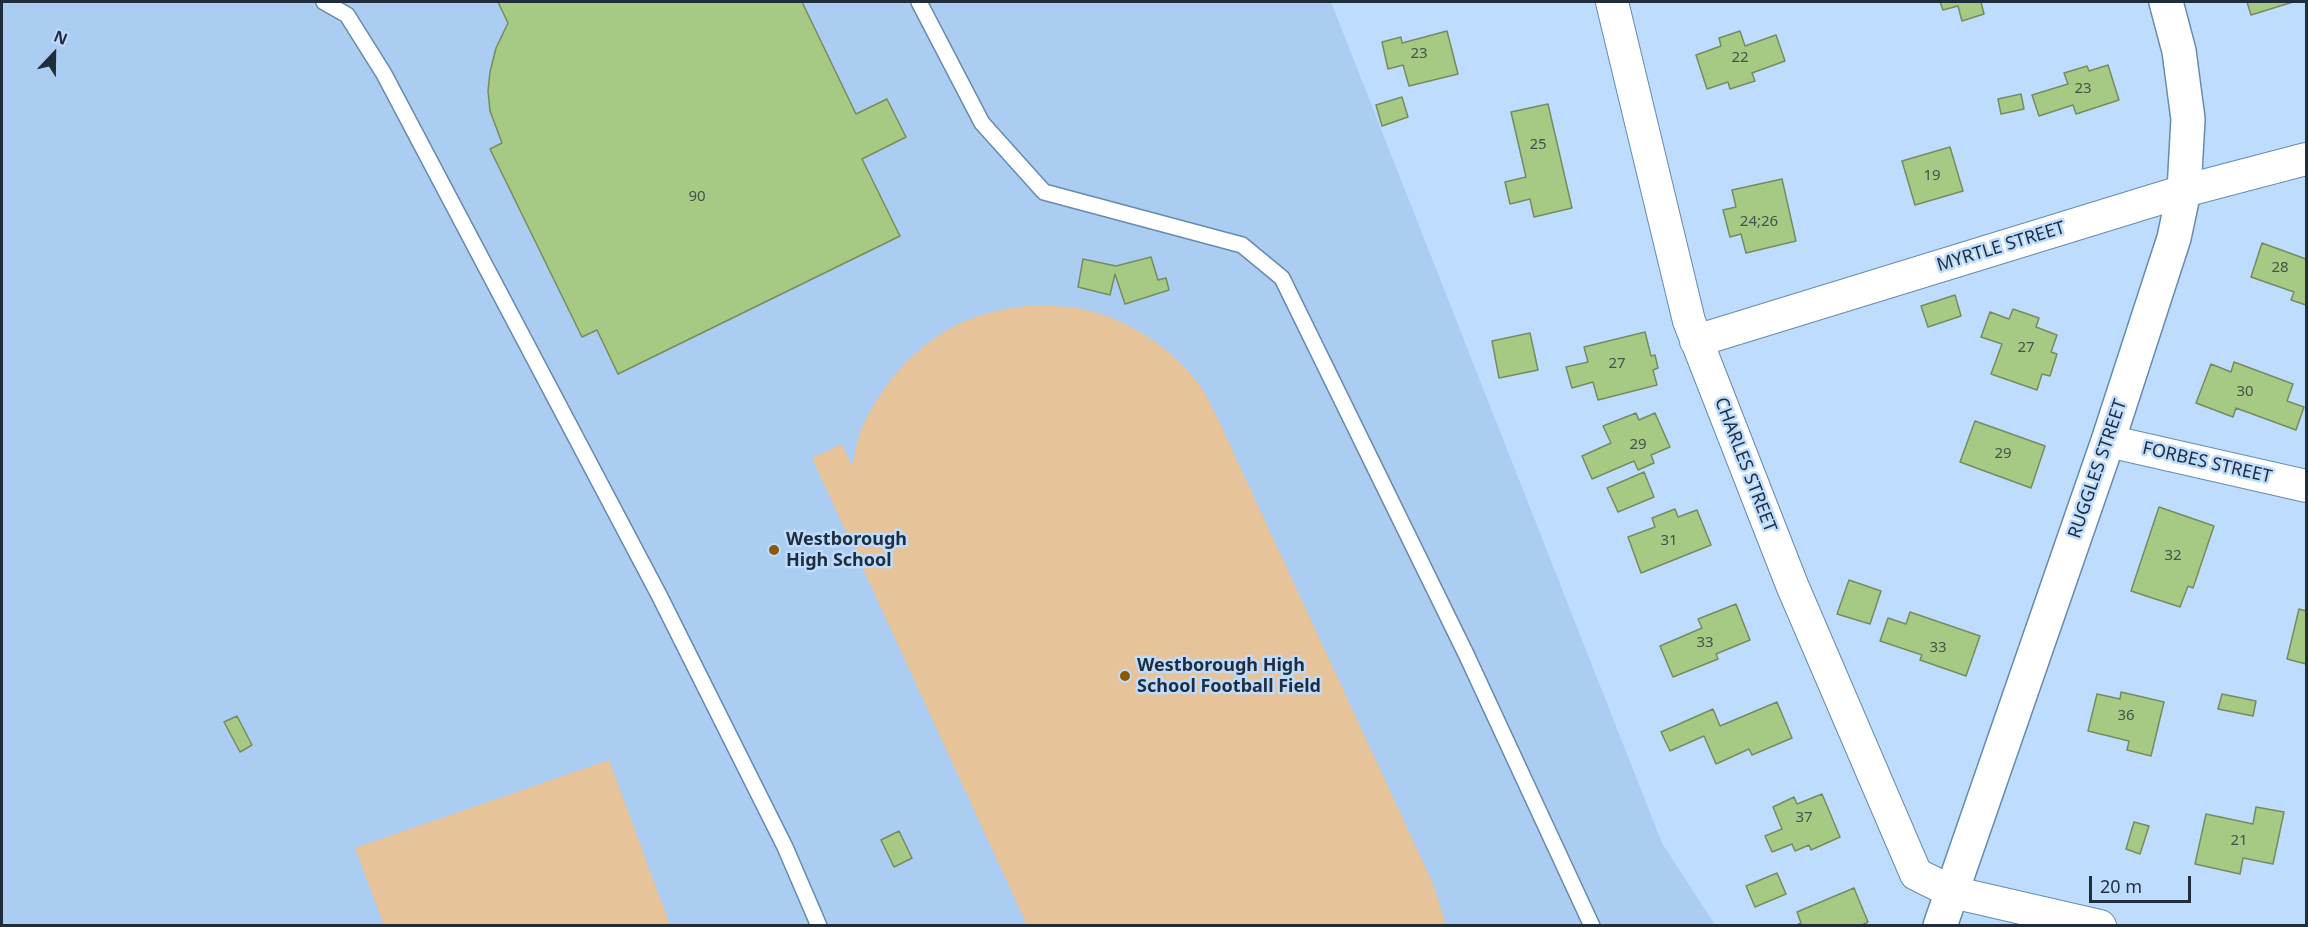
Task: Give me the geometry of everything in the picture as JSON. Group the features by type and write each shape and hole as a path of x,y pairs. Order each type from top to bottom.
{"street":[{"name":"CHARLES STREET","path":"1611,2 1689,321 1792,585 1916,874 1952,892 2100,926"},
{"name":"RUGGLES STREET","path":"1940,926 2108,441 2174,238 2184,191 2187,118 2179,51 2166,2"},
{"name":"MYRTLE STREET","path":"1696,341 2184,191 2307,159"},
{"name":"FORBES STREET","path":"2108,441 2307,486"}],"lane":[{"path":"324,2 347,15 384,74 659,595 785,847 819,926"},
{"path":"919,2 982,123 1044,192 1242,245 1282,278 1466,654 1592,926"}],"shaded area":[{"name":"Westborough High School","path":"2,2 1331,2 1662,843 1715,925 2,926"},
{"name":"Westborough High School Football Field","path":"1033,305 1088,310 1124,323 1157,343 1186,369 1201,387 1434,886 1446,925 1027,925 812,458 842,444 852,466 861,430 871,409 898,371 915,354 933,339 974,318"},
{"path":"609,760 670,925 384,925 355,848"}],"building":[{"path":"498,2 802,2 856,114 887,99 906,137 862,159 900,236 618,374 597,330 582,337 490,149 502,143 490,111 488,91 496,48 508,23"},
{"path":"1940,2 1981,2 1984,14 1962,21 1958,6 1943,10"},
{"path":"2247,2 2293,2 2251,15"},
{"path":"1447,31 1458,74 1409,86 1403,65 1388,69 1382,42 1401,37 1402,43"},
{"path":"1740,31 1745,46 1776,35 1785,61 1752,73 1755,81 1730,89 1728,82 1707,89 1696,55 1721,46 1719,38"},
{"path":"2108,65 2119,100 2076,114 2073,105 2039,116 2032,95 2068,84 2064,73 2087,66 2089,71"},
{"path":"2021,94 2024,109 2001,114 1998,99"},
{"path":"1402,97 1408,117 1382,126 1376,105"},
{"path":"1548,104 1572,208 1534,217 1530,199 1510,204 1505,182 1526,177 1511,112"},
{"path":"1950,147 1963,191 1915,205 1902,161"},
{"path":"1782,179 1796,241 1746,253 1741,234 1730,237 1723,210 1736,207 1732,190"},
{"path":"2262,243 2306,259 2306,305 2291,300 2294,292 2251,277"},
{"path":"1151,257 1158,280 1166,278 1169,290 1125,304 1115,274 1110,295 1078,287 1083,259 1116,266"},
{"path":"1955,295 1961,316 1928,327 1921,306"},
{"path":"2013,309 2039,318 2036,327 2057,335 2051,352 2057,354 2050,376 2042,374 2037,390 1991,374 2002,344 1981,337 1990,312 2009,319"},
{"path":"1645,332 1651,356 1655,355 1658,368 1653,370 1657,385 1598,400 1593,382 1572,388 1566,367 1588,362 1584,347"},
{"path":"1530,333 1538,370 1499,378 1492,341"},
{"path":"2234,362 2293,384 2287,401 2304,407 2296,430 2236,408 2233,417 2196,403 2211,364 2231,372"},
{"path":"1636,413 1639,420 1655,413 1670,447 1651,455 1654,463 1638,470 1634,461 1592,479 1582,456 1611,443 1603,426"},
{"path":"1975,421 2045,446 2031,488 1960,462"},
{"path":"1644,472 1654,497 1618,512 1607,488"},
{"path":"2159,507 2214,526 2193,588 2188,586 2180,607 2131,591"},
{"path":"1675,509 1678,517 1697,510 1711,545 1641,573 1628,537 1655,527 1652,518"},
{"path":"1849,580 1881,591 1870,624 1837,614"},
{"path":"1736,604 1750,640 1716,654 1718,659 1673,677 1660,646 1702,628 1698,619"},
{"path":"2299,609 2306,611 2306,664 2287,659"},
{"path":"1910,612 1980,636 1966,676 1920,660 1922,655 1880,641 1888,618 1906,624"},
{"path":"2121,692 2164,702 2151,756 2127,750 2129,741 2088,731 2097,694 2120,699"},
{"path":"2222,694 2256,701 2253,716 2218,709"},
{"path":"1777,702 1792,738 1752,755 1749,749 1716,764 1704,736 1670,751 1661,732 1713,709 1720,726"},
{"path":"237,716 252,745 240,752 224,722"},
{"path":"1822,794 1840,837 1811,850 1809,845 1795,851 1792,844 1772,852 1765,836 1782,829 1773,807 1794,797 1797,804"},
{"path":"2256,807 2284,812 2273,864 2243,858 2240,874 2195,864 2206,814 2253,824"},
{"path":"2134,822 2149,826 2140,854 2126,849"},
{"path":"899,831 912,858 894,867 881,840"},
{"path":"1777,873 1786,894 1755,907 1746,886"},
{"path":"1854,888 1868,922 1860,926 1794,926 1801,923 1797,912"}],"place":[{"name":"Westborough High School","path":"774,550"},
{"name":"Westborough High School Football Field","path":"1125,676"}]}
